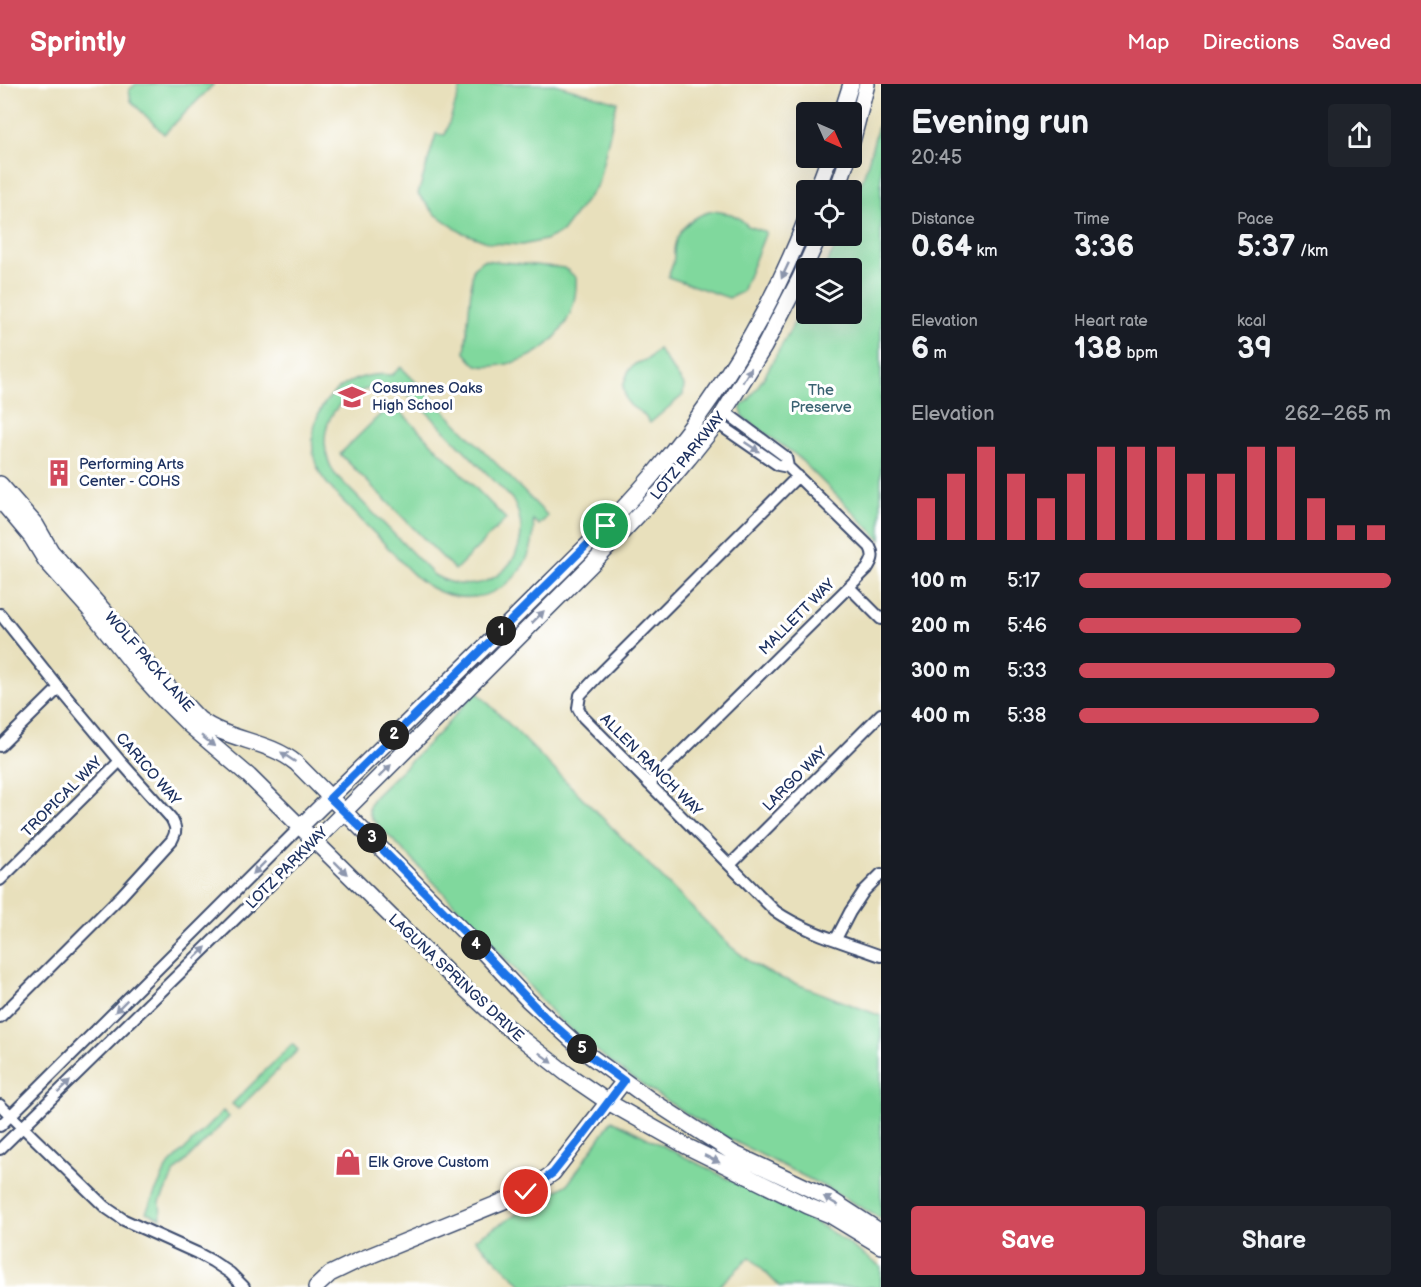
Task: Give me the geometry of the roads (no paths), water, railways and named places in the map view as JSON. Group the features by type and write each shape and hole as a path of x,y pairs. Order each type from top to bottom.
{"street":[{"path":"845,102 851,84"},
{"path":"862,103 867,84"},
{"name":"LOTZ PARKWAY","path":"0,1126 598,534 649,479 676,448 708,404 749,339 784,274 796,244"},
{"name":"LOTZ PARKWAY","path":"0,1149 315,842 662,490 720,417 764,347 814,246"},
{"name":"MALLETT WAY","path":"649,784 867,569 872,560 873,553 862,537 798,476 788,467 778,465 720,417"},
{"name":"ALLEN RANCH WAY","path":"798,476 580,696 578,708 583,717 775,911 803,927 881,956"},
{"name":"WOLF PACK LANE","path":"0,484 36,525 51,551 169,689 199,719 221,732 284,754 330,798"},
{"name":"WOLF PACK LANE","path":"0,500 32,538 46,561 89,609 161,697 188,724 249,776 300,827"},
{"path":"849,587 881,619"},
{"name":"CARICO WAY","path":"0,615 176,827 172,840 121,896 0,1017"},
{"path":"0,746 59,688"},
{"name":"LARGO WAY","path":"730,865 881,714"},
{"name":"TROPICAL WAY","path":"0,880 120,761"},
{"path":"330,798 471,939 545,1017 586,1053 653,1102 733,1153 827,1197 881,1232"},
{"name":"LAGUNA SPRINGS DRIVE","path":"300,827 494,1016 567,1074 608,1102 686,1146 830,1215 881,1246"},
{"path":"836,939 864,891 881,874"},
{"path":"316,1287 330,1274 357,1261 526,1192 553,1173 624,1081"},
{"path":"0,1105 105,1207 124,1220 212,1261 230,1273 244,1287"}],"place":[{"name":"Cosumnes Oaks High School","path":"352,397"},
{"name":"Performing Arts Center - COHS","path":"59,473"},
{"name":"Elk Grove Custom","path":"348,1162"}],"park label":[{"name":"The Preserve","path":"821,398"}]}
